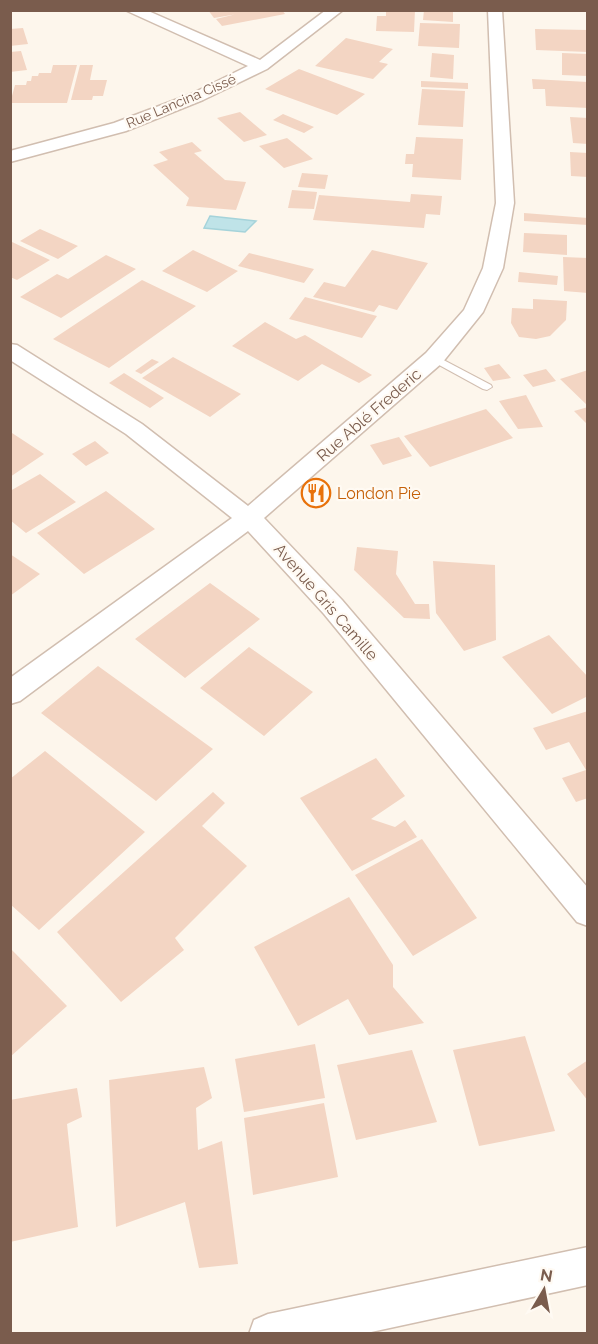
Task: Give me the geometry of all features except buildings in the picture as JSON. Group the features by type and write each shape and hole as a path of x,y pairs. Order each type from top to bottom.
{"street":[{"path":"132,10 261,66"},
{"name":"Rue Lancina Cissé","path":"10,156 120,127 197,98 261,66 336,10"},
{"name":"Rue Ablé Frederic","path":"10,693 249,518 434,358 473,312 493,268 505,203 495,10"},
{"name":"Avenue Gris Camille","path":"16,358 134,429 249,518 333,607 588,912"},
{"path":"268,1334 588,1266"}],"lane":[{"path":"434,358 487,387"}],"water":[{"path":"210,216 256,221 245,232 204,228"}],"place":[{"name":"London Pie","path":"316,493"}]}
